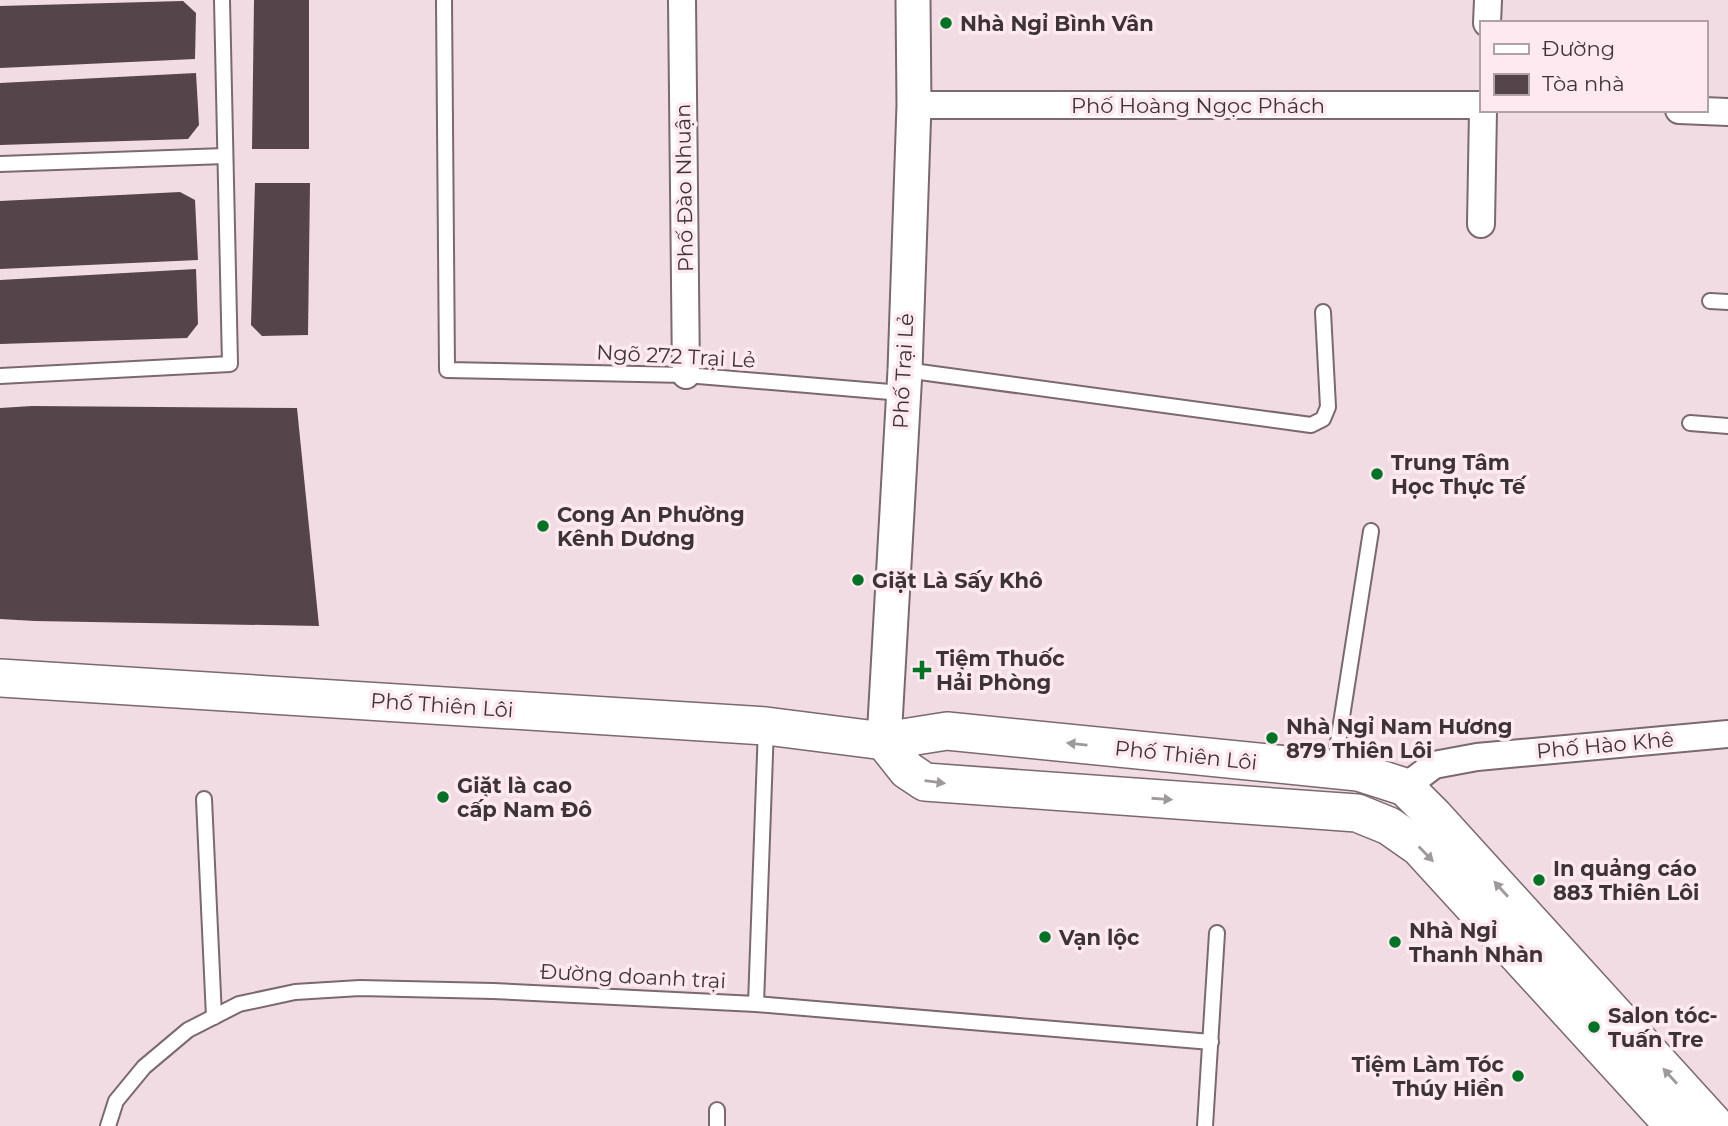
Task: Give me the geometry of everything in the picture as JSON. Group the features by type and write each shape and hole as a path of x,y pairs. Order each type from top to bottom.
{"main road":[{"name":"Phố Thiên Lôi","path":"0,678 766,726 884,741 947,731 1358,772 1405,787 1716,1126"},
{"name":"Phố Thiên Lôi","path":"884,741 907,770 925,782 1357,813 1389,826 1419,847 1674,1126"},
{"path":"1389,826 1405,787"}],"street":[{"name":"Phố Đào Nhuận","path":"682,0 686,375"},
{"name":"Phố Trại Lẻ","path":"884,741 904,382 914,105 913,0"},
{"path":"1487,21 1488,0"},
{"name":"Phố Hoàng Ngọc Phách","path":"914,105 1480,105"},
{"path":"1707,111 1728,111"},
{"path":"1481,224 1483,112"},
{"name":"Phố Hào Khê","path":"1405,787 1434,765 1478,757 1728,734"}],"lane":[{"path":"0,376 230,364 222,0"},
{"name":"Ngõ 272 Trại Lẻ","path":"444,0 447,370 904,382 1311,425 1323,419 1328,407 1323,312"},
{"path":"0,164 225,156"},
{"path":"1710,301 1728,302"},
{"path":"1690,423 1728,426"},
{"path":"1334,769 1371,531"},
{"path":"756,1004 766,726"},
{"path":"204,799 214,1017"},
{"path":"1205,1126 1217,933"},
{"name":"Đường doanh trại","path":"108,1126 116,1101 144,1067 188,1031 239,1004 295,992 360,988 493,990 756,1004 1210,1042"},
{"path":"717,1110 717,1126"}],"building":[{"path":"254,0 309,0 309,149 252,149"},
{"path":"183,1 196,13 195,59 0,68 0,6"},
{"path":"196,73 199,125 188,139 0,145 0,83"},
{"path":"255,183 310,183 308,335 262,336 251,325"},
{"path":"180,192 195,200 198,260 0,269 0,201"},
{"path":"196,269 198,324 187,338 0,344 0,280"},
{"path":"0,408 297,408 319,626 0,619"}],"place":[{"name":"Nhà Ngỉ Bình Vân","path":"946,23"},
{"name":"Trung Tâm Học Thực Tế","path":"1377,474"},
{"name":"Cong An Phường Kênh Dương","path":"543,526"},
{"name":"Giặt Là Sấy Khô","path":"858,580"},
{"name":"Tiệm Thuốc Hải Phòng","path":"922,670"},
{"name":"Nhà Ngỉ Nam Hương 879 Thiên Lôi","path":"1272,738"},
{"name":"Giặt là cao cấp Nam Đô","path":"443,797"},
{"name":"In quảng cáo 883 Thiên Lôi","path":"1539,880"},
{"name":"Vạn lộc","path":"1045,937"},
{"name":"Nhà Ngỉ Thanh Nhàn","path":"1395,942"},
{"name":"Salon tóc- Tuấn Tre","path":"1594,1027"},
{"name":"Tiệm Làm Tóc Thúy Hiền","path":"1518,1076"}]}
